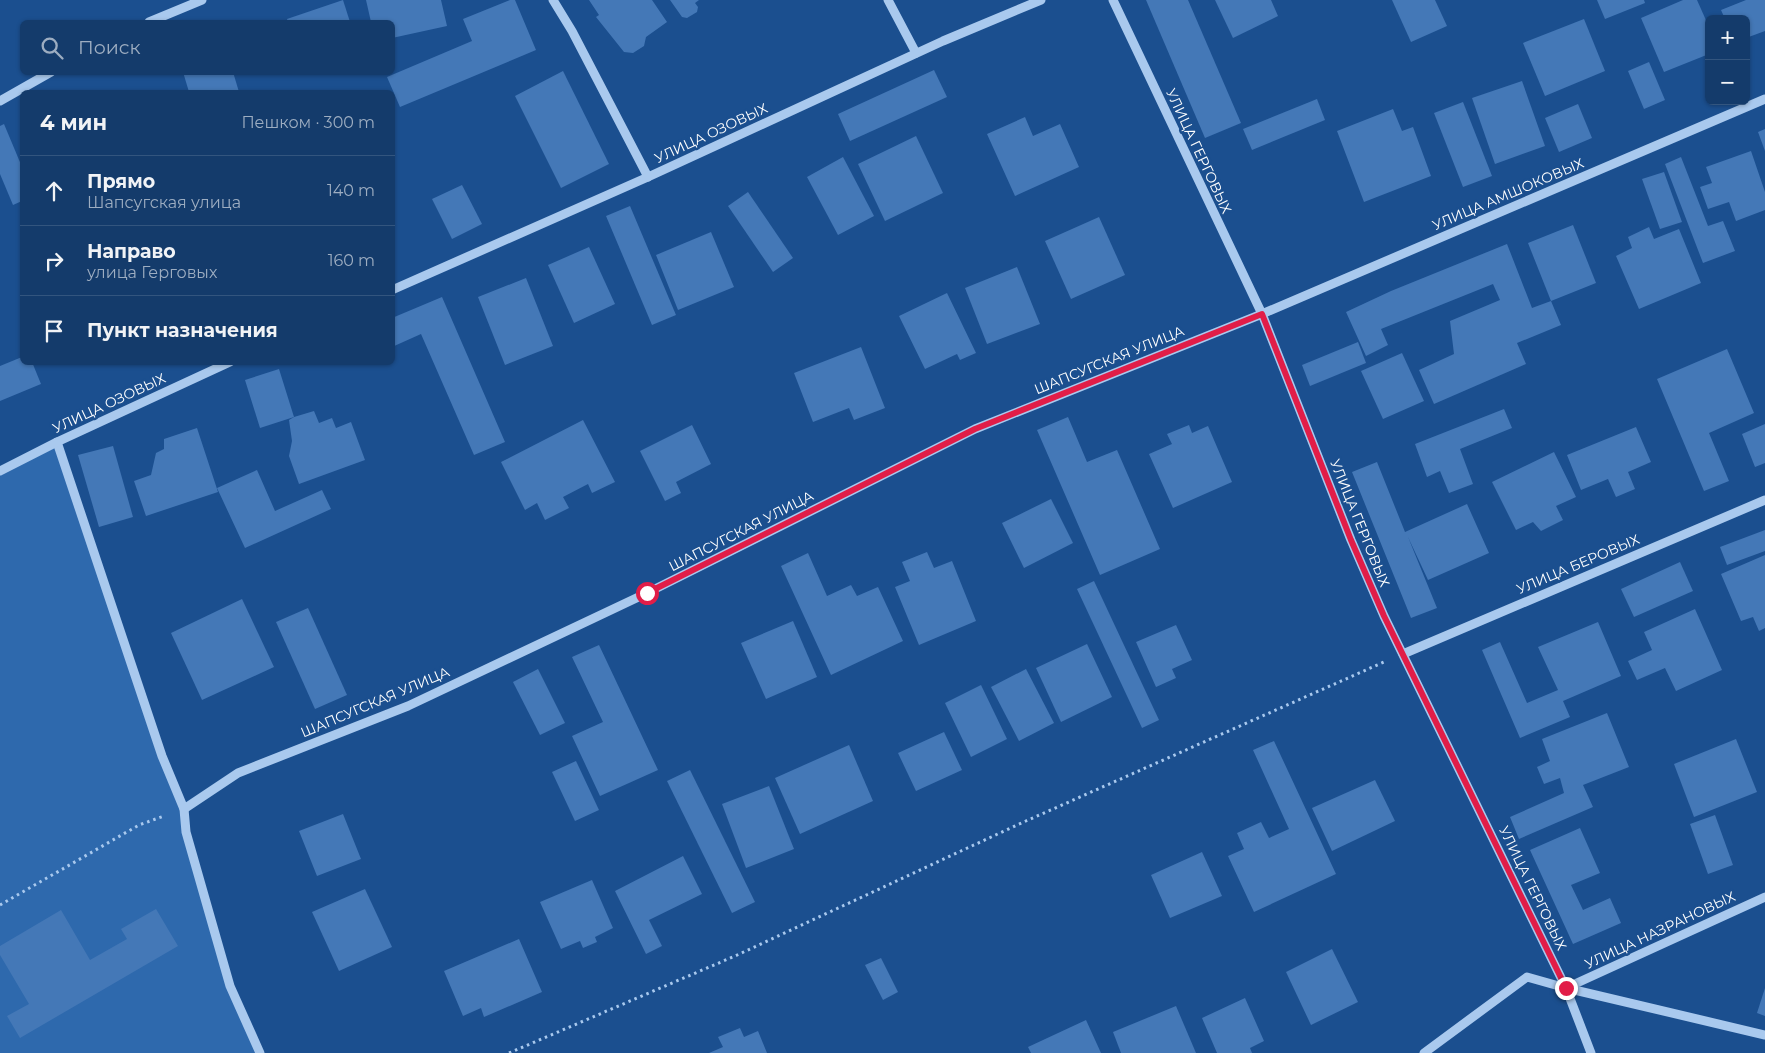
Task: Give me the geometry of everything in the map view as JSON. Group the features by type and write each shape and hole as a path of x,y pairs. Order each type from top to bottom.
{"street":[{"path":"154,20 202,0"},
{"path":"553,0 572,31 648,177"},
{"path":"888,0 916,53"},
{"name":"УЛИЦА ОЗОВЫХ","path":"395,289 648,177 916,53 1041,0"},
{"name":"УЛИЦА ГЕРГОВЫХ","path":"1113,0 1262,314 1351,540 1403,654 1566,988 1591,1053"},
{"path":"0,101 46,75"},
{"name":"УЛИЦА АМШОКОВЫХ","path":"1262,314 1765,99"},
{"name":"ШАПСУГСКАЯ УЛИЦА","path":"184,809 238,773 416,702 647,593 975,429 1262,314"},
{"name":"УЛИЦА ОЗОВЫХ","path":"0,471 56,442 223,365"},
{"path":"56,442 162,756 184,809 186,832 230,986 260,1053"},
{"name":"УЛИЦА БЕРОВЫХ","path":"1403,654 1765,500"},
{"name":"УЛИЦА НАЗРАНОВЫХ","path":"1566,988 1765,897"},
{"path":"1424,1053 1526,976 1566,988 1765,1035"}],"path":[{"path":"508,1053 735,956 1008,829 1403,654"},
{"path":"0,905 139,825 184,809"}],"shaded area":[{"path":"57,442 174,786 230,985 260,1053 0,1053 0,471"}],"building":[{"path":"343,0 349,20 287,20"},
{"path":"366,0 441,0 447,26 395,37 395,20 371,20"},
{"path":"510,0 515,0 536,50 400,107 395,95 395,90 393,90 387,77 472,41 463,19"},
{"path":"589,0 652,0 667,22 646,37 644,46 633,53 624,52 596,17 599,15"},
{"path":"670,0 699,0 695,3 698,7 697,12 687,18 682,17"},
{"path":"1146,0 1188,0 1241,123 1205,138"},
{"path":"1215,0 1271,0 1278,16 1233,38"},
{"path":"1392,0 1435,0 1447,26 1411,42"},
{"path":"1597,0 1644,0 1645,3 1605,19"},
{"path":"1683,0 1697,0 1705,18 1705,56 1664,72 1641,18"},
{"path":"1746,0 1765,0 1765,31 1750,37 1750,15 1723,15 1721,10"},
{"path":"1584,19 1605,71 1545,96 1523,43"},
{"path":"1649,62 1665,100 1644,109 1628,71"},
{"path":"934,70 947,97 850,141 838,114"},
{"path":"563,71 609,164 561,188 515,96"},
{"path":"184,75 234,75 238,90 188,90"},
{"path":"1522,81 1545,146 1495,164 1472,98"},
{"path":"1317,99 1325,120 1252,150 1243,129"},
{"path":"1463,102 1492,176 1463,187 1434,113"},
{"path":"1578,104 1592,138 1559,152 1545,118"},
{"path":"1393,109 1402,131 1413,127 1431,176 1364,202 1337,131"},
{"path":"1025,117 1033,136 1060,124 1079,167 1015,196 987,134"},
{"path":"4,124 20,162 20,202 13,205 0,174 0,126"},
{"path":"1765,129 1765,151 1758,132"},
{"path":"916,136 943,193 885,221 858,164"},
{"path":"1751,151 1765,192 1765,210 1736,221 1729,202 1708,209 1700,187 1712,183 1706,167"},
{"path":"843,157 874,216 838,235 807,177"},
{"path":"1681,157 1708,226 1723,221 1735,251 1703,263 1665,164"},
{"path":"1664,172 1682,222 1660,229 1642,179"},
{"path":"462,185 482,224 452,239 432,199"},
{"path":"748,192 793,258 773,272 728,206"},
{"path":"630,206 676,315 652,325 606,216"},
{"path":"1099,217 1125,275 1071,299 1045,241"},
{"path":"1573,225 1596,283 1551,301 1528,243"},
{"path":"1649,227 1654,239 1679,229 1701,283 1639,309 1616,256 1632,248 1628,237"},
{"path":"711,232 734,287 678,310 656,255"},
{"path":"1507,244 1532,308 1551,301 1561,325 1517,343 1526,364 1434,404 1419,370 1454,354 1450,321 1500,300 1493,284 1381,329 1388,345 1366,356 1346,312 1391,291"},
{"path":"589,247 615,304 574,323 548,265"},
{"path":"1017,267 1040,324 987,344 965,288"},
{"path":"526,278 553,346 505,365 478,297"},
{"path":"947,293 976,353 960,360 957,354 925,369 899,316"},
{"path":"442,297 505,442 474,455 421,334 395,346 395,317"},
{"path":"1358,342 1366,363 1310,386 1302,365"},
{"path":"861,347 885,408 854,420 849,408 813,422 794,373"},
{"path":"1727,349 1754,413 1709,433 1729,481 1704,491 1657,379"},
{"path":"1402,353 1424,401 1383,419 1361,371"},
{"path":"20,358 20,365 33,365 41,384 0,401 0,366"},
{"path":"279,369 294,417 260,428 245,380"},
{"path":"1504,409 1512,428 1460,449 1473,484 1449,493 1440,471 1427,477 1415,444"},
{"path":"314,411 319,423 332,418 336,428 351,422 365,460 299,484 289,456 292,441 289,420"},
{"path":"1068,417 1087,462 1117,450 1160,549 1100,575 1037,430"},
{"path":"583,420 615,482 592,493 588,484 563,497 569,508 545,520 537,503 525,510 501,462"},
{"path":"1765,424 1765,463 1755,467 1742,434"},
{"path":"692,425 711,464 676,482 681,493 665,501 640,451"},
{"path":"1189,425 1192,433 1208,426 1232,482 1173,508 1149,454 1172,444 1167,434"},
{"path":"1636,427 1651,462 1628,472 1635,489 1616,497 1608,479 1581,490 1567,455"},
{"path":"197,428 218,492 146,516 134,481 151,475 156,453 164,449 164,439"},
{"path":"113,446 133,517 99,527 78,455"},
{"path":"1554,452 1576,497 1556,506 1563,520 1541,531 1533,522 1516,530 1492,482"},
{"path":"1377,462 1405,532 1467,504 1489,553 1428,580 1408,537 1437,608 1411,618 1352,472"},
{"path":"257,470 275,511 322,490 331,509 245,548 217,488"},
{"path":"1051,499 1073,543 1024,568 1002,523"},
{"path":"1765,530 1765,551 1727,565 1720,547"},
{"path":"927,552 934,568 952,561 976,621 919,645 895,587 910,581 902,562"},
{"path":"808,553 827,596 851,585 857,596 878,587 903,641 831,675 781,566"},
{"path":"1765,555 1765,628 1759,631 1753,617 1741,621 1721,574"},
{"path":"1680,562 1693,591 1634,617 1621,589"},
{"path":"1094,581 1159,720 1142,728 1077,589"},
{"path":"242,599 274,667 202,700 171,633"},
{"path":"308,608 347,695 315,709 276,622"},
{"path":"1695,609 1722,670 1676,691 1665,668 1637,680 1628,661 1652,650 1644,632"},
{"path":"793,621 817,677 766,699 741,643"},
{"path":"1598,622 1621,676 1563,701 1570,717 1520,738 1482,650 1500,642 1527,703 1558,690 1538,647"},
{"path":"1176,625 1192,660 1172,669 1176,678 1156,687 1136,642"},
{"path":"1087,644 1112,697 1061,722 1036,668"},
{"path":"599,645 658,770 600,796 572,736 603,722 572,657"},
{"path":"538,669 565,723 540,735 513,682"},
{"path":"1026,669 1054,723 1019,741 991,687"},
{"path":"981,685 1007,739 971,757 945,703"},
{"path":"1607,713 1629,767 1583,785 1593,807 1519,839 1510,817 1564,793 1560,778 1544,784 1537,767 1550,761 1542,739"},
{"path":"944,732 962,770 916,791 898,753"},
{"path":"1736,739 1757,792 1694,817 1674,764"},
{"path":"1274,741 1336,874 1254,912 1228,856 1244,849 1237,833 1261,822 1269,838 1289,829 1253,750"},
{"path":"849,745 873,801 800,834 775,778"},
{"path":"576,761 599,810 575,821 552,772"},
{"path":"690,770 755,902 732,913 667,781"},
{"path":"1375,780 1395,821 1332,851 1312,808"},
{"path":"769,786 794,849 746,868 722,804"},
{"path":"343,814 361,859 317,876 299,831"},
{"path":"1715,815 1733,865 1708,874 1690,824"},
{"path":"1580,828 1600,873 1571,885 1583,910 1610,898 1621,923 1573,944 1530,850"},
{"path":"1202,852 1222,896 1170,918 1151,875"},
{"path":"683,856 702,894 649,920 662,946 646,954 615,891"},
{"path":"592,880 613,928 595,937 597,942 583,948 580,941 561,949 540,902"},
{"path":"365,889 392,947 339,971 312,912"},
{"path":"156,909 178,946 20,1038 7,1016 29,1004 0,955 0,946 61,910 90,960 127,939 121,929"},
{"path":"519,939 542,992 484,1017 481,1008 463,1016 444,971"},
{"path":"1332,949 1358,1002 1311,1025 1286,972"},
{"path":"881,958 898,992 883,1000 865,965"},
{"path":"1765,988 1765,1016 1757,1013"},
{"path":"1245,998 1264,1041 1250,1048 1252,1053 1217,1053 1202,1018"},
{"path":"1176,1006 1196,1053 1121,1053 1113,1032"},
{"path":"1086,1020 1101,1053 1031,1053 1028,1047"},
{"path":"740,1028 744,1037 758,1031 767,1053 709,1053 723,1047 718,1037"}],"route":[{"path":"647,593 975,429 1262,314 1351,540 1384,616 1566,988"}]}
